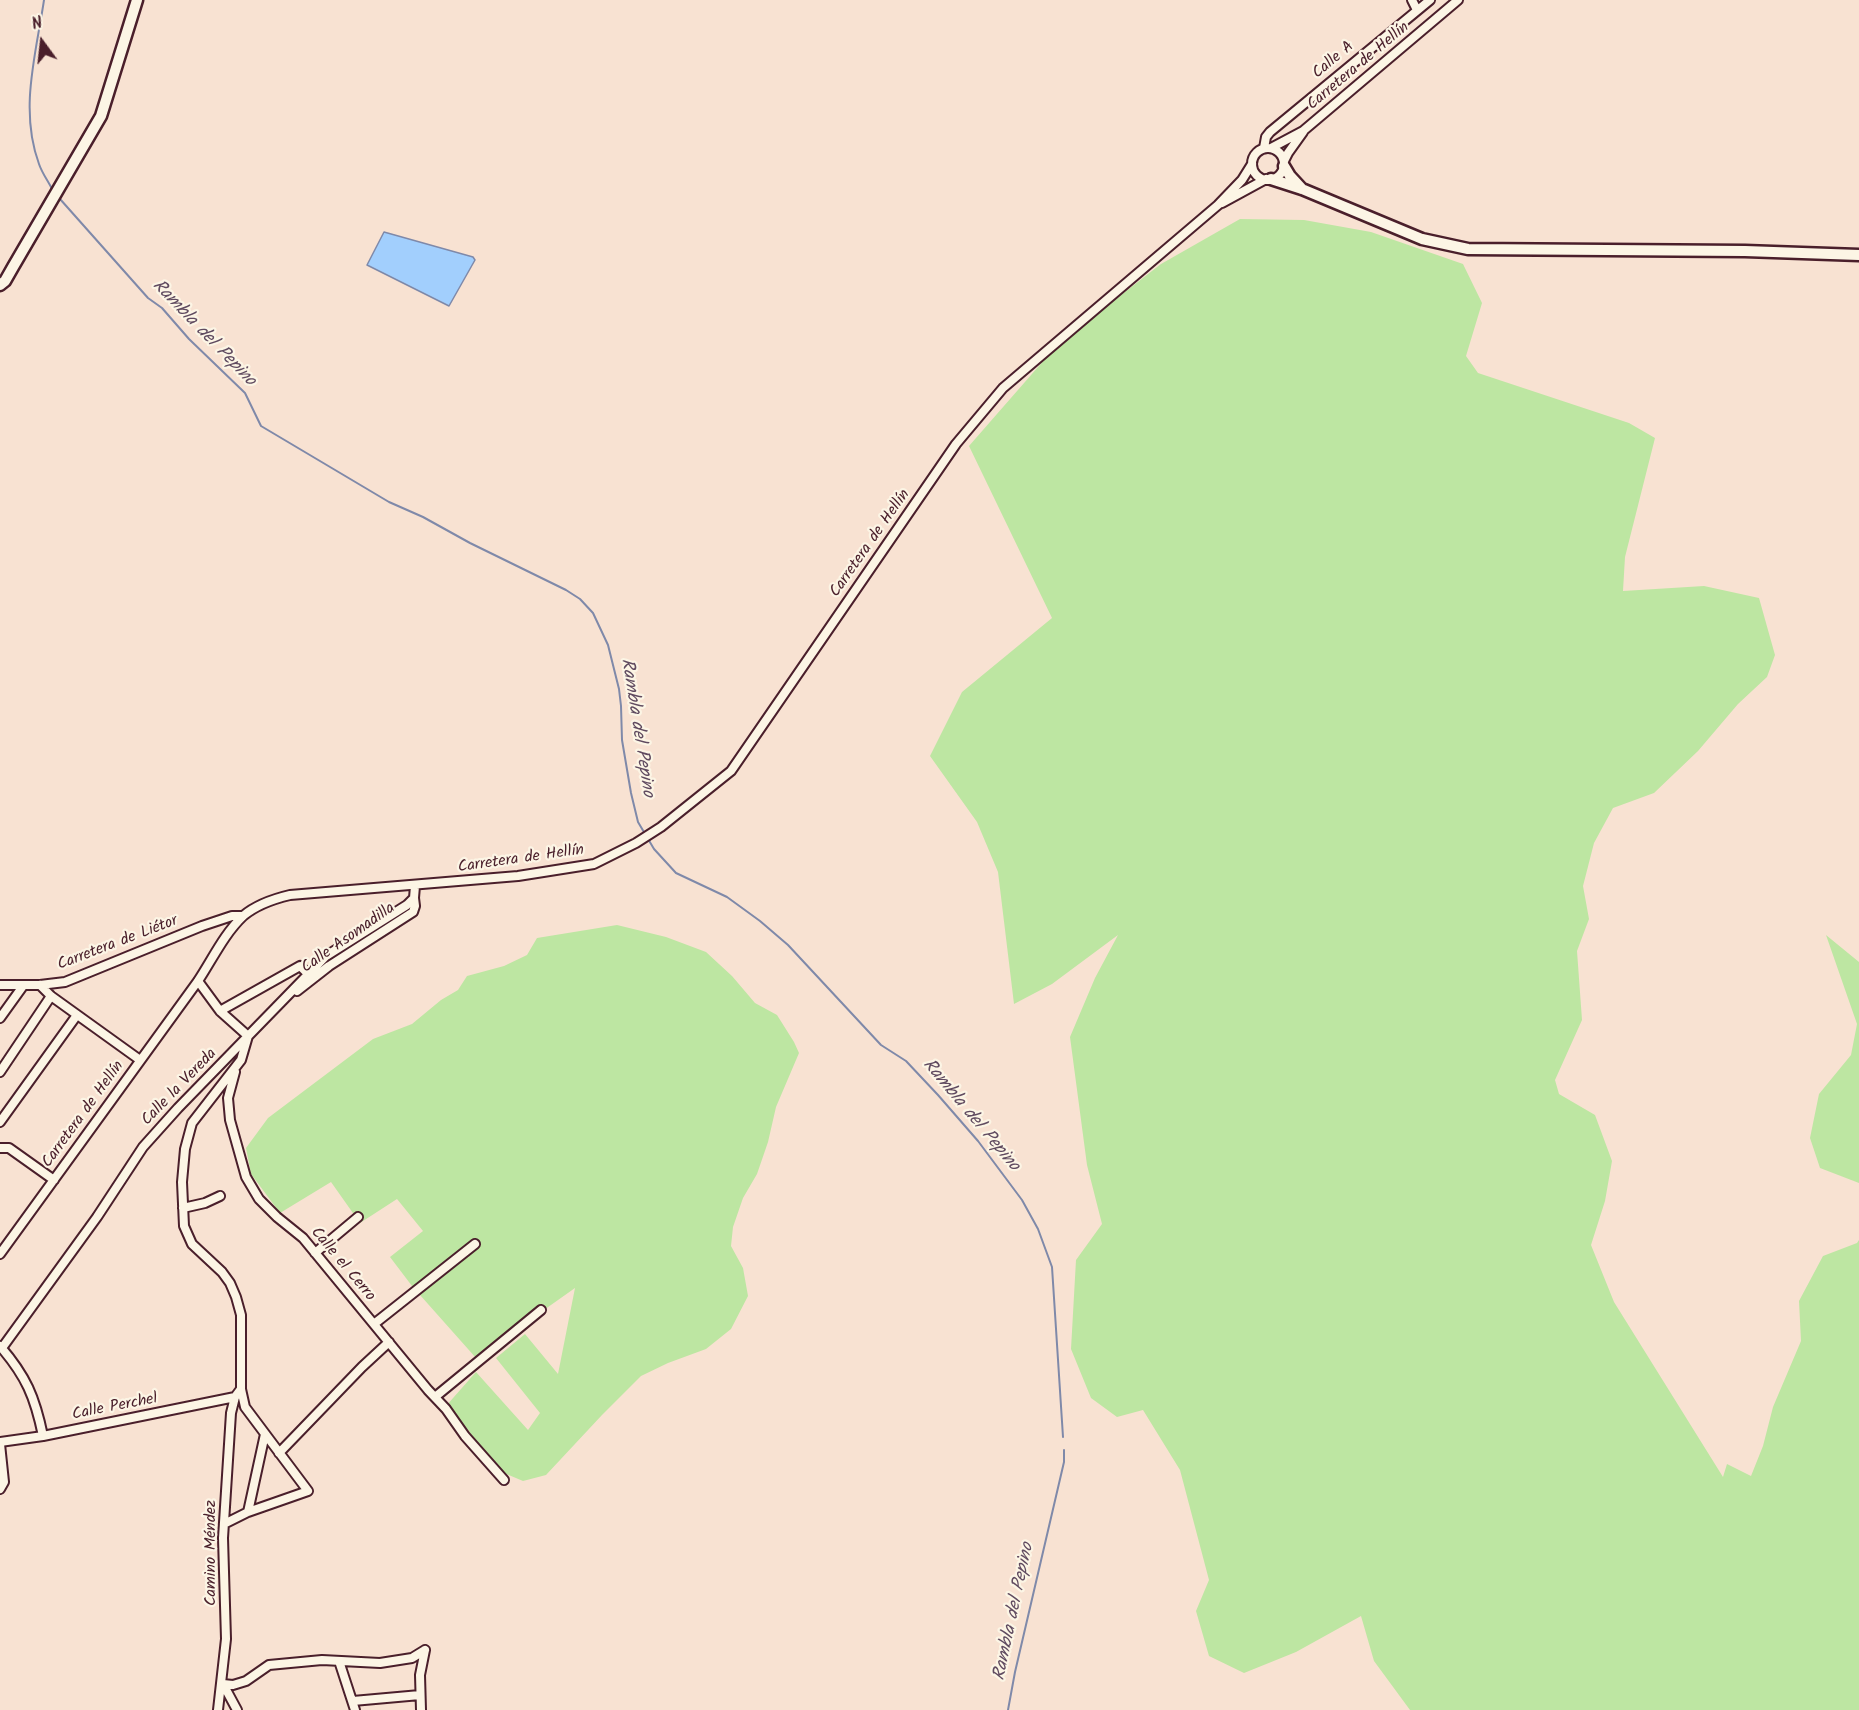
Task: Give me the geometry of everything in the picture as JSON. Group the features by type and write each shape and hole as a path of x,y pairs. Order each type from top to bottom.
{"street":[{"path":"0,285 20,257 101,116 137,0"},
{"path":"1412,0 1417,10"},
{"name":"Calle A","path":"1268,148 1266,137 1430,0"},
{"name":"Carretera de Hellín","path":"0,1254 198,981 228,935 243,916 258,906 290,896 518,876 594,864 636,843 661,827 731,771 956,444 1002,388 1218,205 1242,180 1256,154 1303,131 1458,0"},
{"name":"Carretera de Hellín","path":"1218,205 1280,175 1288,153 1303,131"},
{"path":"1268,148 1280,152 1290,176 1302,189"},
{"path":"1252,164 1257,174 1268,179 1302,189 1422,239 1468,249 1745,251 1859,255"},
{"path":"414,898 415,886"},
{"name":"Calle la Vereda","path":"1,1347 97,1217 143,1147 326,956 400,910 414,898"},
{"name":"Calle Asomadilla","path":"289,996 306,986 328,966 413,912 414,898"},
{"name":"Carretera de Liétor","path":"0,985 23,986 65,982 202,926 232,916 243,916"},
{"name":"Calle Asomadilla","path":"220,1011 300,966 308,974"},
{"path":"198,981 220,1011 248,1036 241,1060 192,1123 185,1149 182,1182 184,1226 192,1244 222,1272 236,1297 241,1315 241,1389 245,1407 308,1491 248,1512 224,1524"},
{"path":"40,985 51,996 140,1060"},
{"path":"0,1018 23,986"},
{"path":"0,1072 51,996"},
{"path":"0,1122 77,1015"},
{"name":"Calle el Cerro","path":"237,1065 228,1098 230,1120 246,1177 259,1199 303,1238 446,1409 465,1437 504,1480"},
{"path":"0,1148 9,1148 54,1180"},
{"path":"183,1208 205,1203 220,1196"},
{"path":"315,1253 358,1217"},
{"path":"374,1324 475,1244"},
{"path":"435,1397 541,1310"},
{"path":"279,1453 389,1342"},
{"path":"1,1347 14,1362 28,1385 38,1412 42,1436"},
{"path":"235,1397 241,1389"},
{"name":"Calle Perchel","path":"0,1443 235,1397"},
{"name":"Camino Méndez","path":"218,1710 226,1639 224,1524 231,1413 235,1397"},
{"path":"248,1512 265,1434"},
{"path":"0,1443 4,1482 0,1489"},
{"path":"237,1710 223,1684 233,1685 246,1681 269,1665 322,1660 396,1662 412,1658 425,1650 420,1675 421,1710"},
{"path":"339,1661 355,1710"},
{"path":"353,1701 420,1695"}],"green space":[{"path":"1240,219 1304,220 1371,232 1463,264 1482,303 1466,356 1478,373 1629,423 1655,438 1625,557 1623,591 1704,586 1759,598 1775,655 1767,677 1738,704 1698,751 1654,793 1613,808 1594,843 1583,886 1589,919 1577,951 1582,1020 1555,1080 1559,1094 1595,1115 1612,1161 1605,1201 1591,1245 1614,1302 1723,1477 1727,1464 1751,1476 1763,1446 1773,1407 1801,1341 1799,1301 1823,1256 1857,1243 1859,1240 1859,1710 1410,1710 1374,1661 1361,1616 1296,1652 1244,1673 1209,1656 1196,1611 1209,1580 1180,1470 1143,1410 1117,1417 1091,1398 1071,1349 1076,1260 1102,1224 1087,1165 1070,1037 1095,978 1118,935 1052,984 1014,1004 998,872 977,822 930,756 962,692 1052,618 969,446 1059,343 1161,264"},
{"path":"617,925 666,937 706,952 732,976 755,1003 777,1015 799,1053 776,1107 768,1142 757,1174 743,1198 733,1227 731,1246 743,1268 748,1296 731,1329 706,1349 641,1376 546,1475 523,1481 504,1473 485,1458 469,1431 446,1406 476,1372 528,1430 540,1413 496,1358 525,1334 558,1374 575,1288 476,1358 412,1286 390,1257 423,1231 397,1199 360,1223 331,1182 280,1213 251,1174 246,1148 268,1118 373,1039 412,1024 441,1000 458,990 467,976 504,966 527,955 537,938"},
{"path":"1826,935 1859,962 1859,1183 1820,1168 1810,1138 1819,1094 1851,1055 1857,1024"}],"water":[{"path":"384,232 473,257 475,260 449,306 367,265"}],"waterway":[{"name":"Rambla del Pepino","path":"44,0 31,82 30,123 39,164 52,189"},
{"name":"Rambla del Pepino","path":"60,199 148,298 162,308 189,339 245,393 261,426 389,502 566,590 580,599 593,613 608,645 619,689 622,740 638,822 654,849 676,873 727,897 788,945 881,1045 906,1061 938,1095 978,1141 1022,1200 1038,1229 1052,1267 1063,1437"},
{"name":"Rambla del Pepino","path":"1008,1710 1064,1462 1064,1450"}]}
